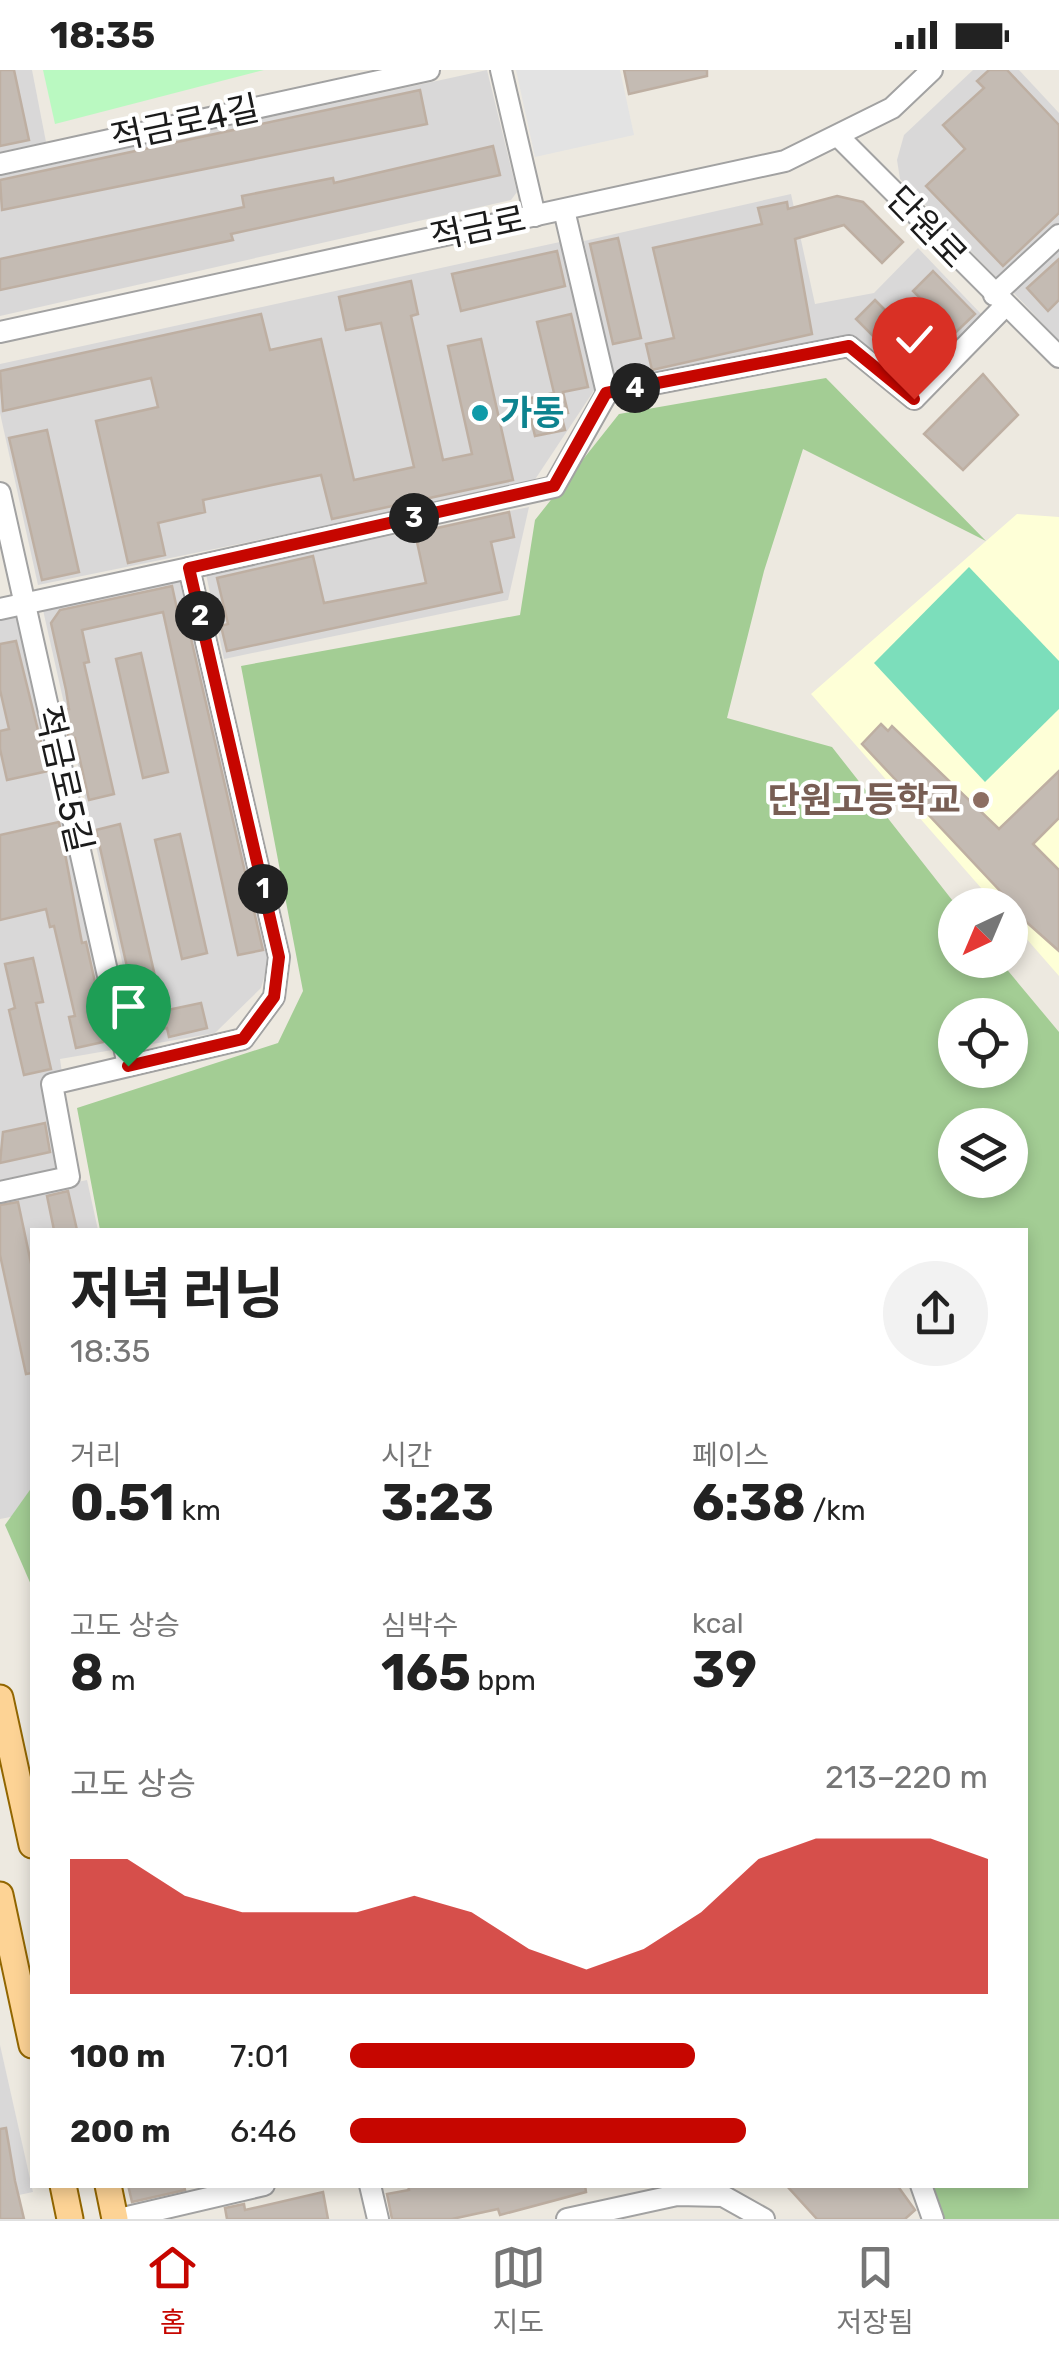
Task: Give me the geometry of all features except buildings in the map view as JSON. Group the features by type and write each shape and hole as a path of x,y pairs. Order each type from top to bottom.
{"main road":[{"path":"0,1698 30,1836"},
{"path":"0,1895 30,2036"},
{"path":"64,2188 70,2219"},
{"path":"109,2188 117,2219"}],"street":[{"name":"적금로4길","path":"0,164 429,70"},
{"path":"501,70 535,216"},
{"name":"적금로","path":"0,332 786,160 892,108 932,70"},
{"name":"단원로","path":"839,137 1059,358"},
{"path":"0,610 554,486 606,393 564,210"},
{"path":"606,393 849,346 914,399 1059,235"},
{"name":"적금로5길","path":"0,492 128,1066"},
{"path":"0,1192 69,1177 52,1084 243,1039 274,997 279,957 189,568"},
{"path":"117,2219 251,2188"},
{"path":"371,2188 378,2219"},
{"path":"615,2188 621,2213"},
{"path":"922,2188 933,2219"},
{"path":"567,2219 621,2213 678,2195 722,2196 764,2219"}],"shaded area":[{"path":"0,70 32,70 46,142 0,152"},
{"path":"487,70 517,192 511,200 0,316 0,176"},
{"path":"516,70 620,70 634,135 535,157"},
{"path":"973,70 1019,70 1059,113 1059,224 999,280 900,179 897,160 904,135"},
{"path":"791,194 815,304 874,293 918,248 983,316 911,387 854,336 614,381 584,241"},
{"path":"560,242 595,389 532,484 38,585 0,413 0,364"},
{"path":"1059,243 1059,341 1011,290"},
{"path":"529,507 508,600 224,659 206,574"},
{"name":"단원고등학교","path":"1017,514 1059,517 1059,976 1028,941 1028,888 981,888 811,694"},
{"path":"185,575 271,954 261,988 215,1033 141,1046 43,610"},
{"path":"24,614 118,1049 60,1059 62,1073 45,1077 63,1168 0,1180 0,615"},
{"path":"87,1180 98,1228 30,1228 30,1501 21,1515 0,1519 0,1199"},
{"path":"0,2045 33,2192 0,2199"}],"green space":[{"path":"43,70 264,70 55,124"},
{"path":"826,378 986,541 803,449 764,571 727,718 832,747 943,888 938,888 938,978 1014,978 1059,1032 1059,2219 942,2219 931,2188 1028,2188 1028,1228 100,1228 77,1108 278,1043 303,991 241,666 520,615 535,520 619,414"},
{"path":"969,567 1059,661 1059,709 985,782 874,663"},
{"path":"30,1490 30,1582 5,1525"}],"place":[{"name":"가동","path":"480,413"},
{"name":"단원고등학교","path":"981,800"}],"route":[{"path":"128,1066 243,1039 274,997 279,957 189,568 554,486 606,393 849,346 914,399"}]}
